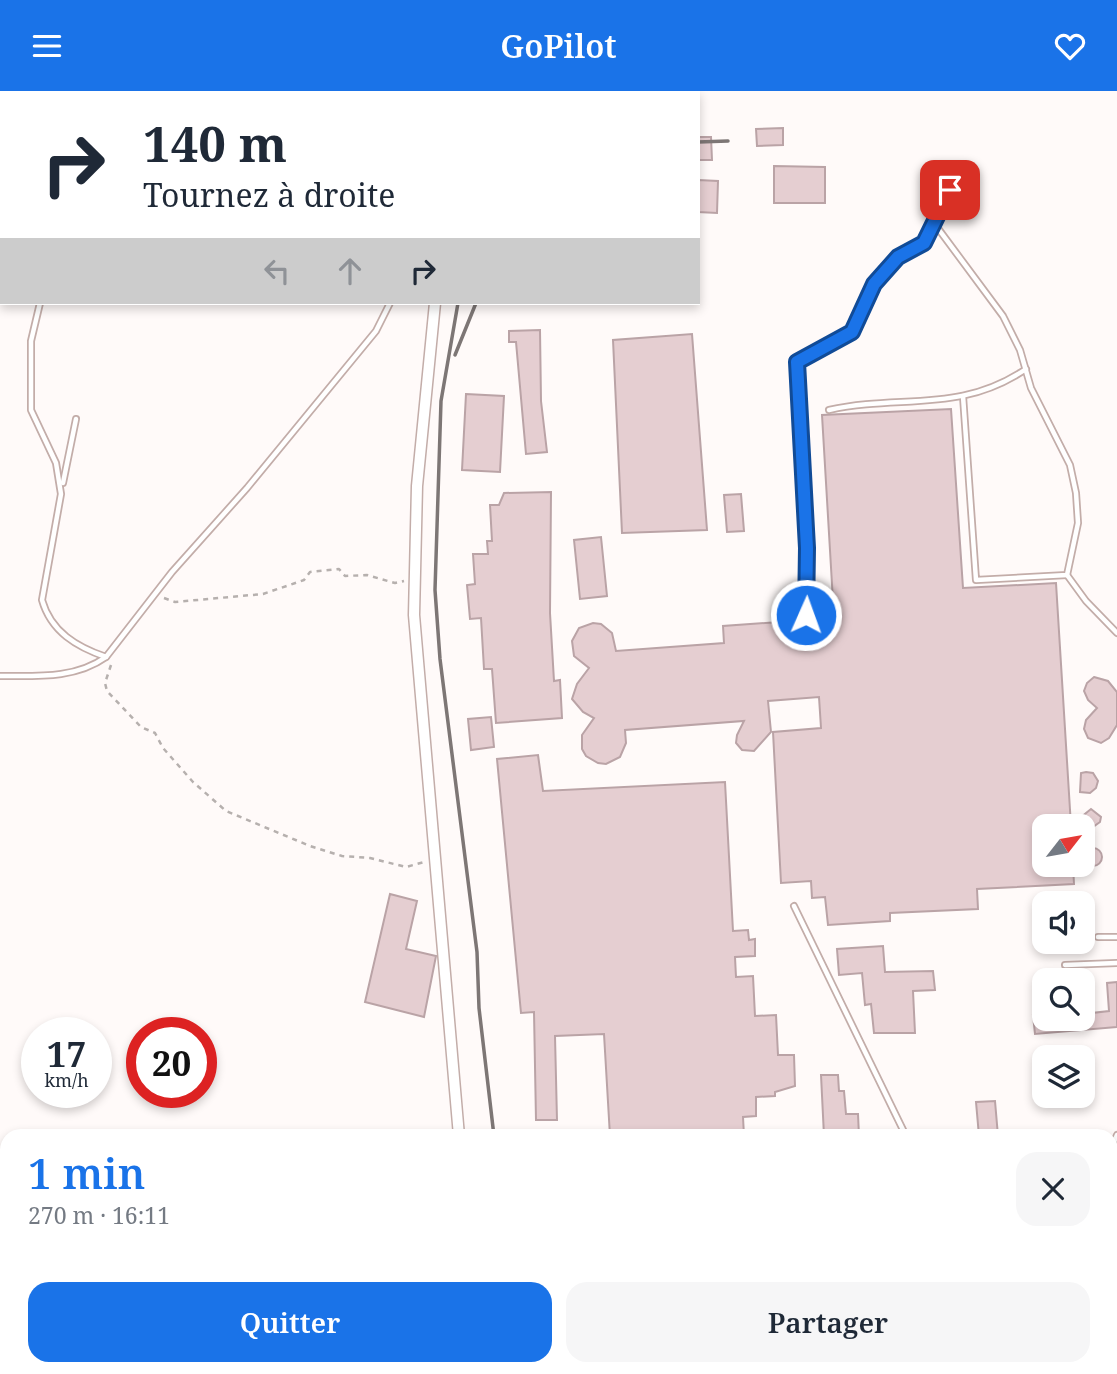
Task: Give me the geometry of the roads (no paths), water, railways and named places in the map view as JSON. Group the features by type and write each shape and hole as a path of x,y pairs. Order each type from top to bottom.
{"street":[{"path":"435,305 417,486 414,582 433,859 458,1129"}],"lane":[{"path":"806,615 807,548 797,362 852,332 874,284 898,257 924,243 950,190"},
{"path":"934,223 1003,316 1020,350 1031,388 1070,465 1076,493 1078,523 1067,575 1086,601 1117,633"},
{"path":"40,305 31,341 31,409 56,463 61,494"},
{"path":"0,676 70,674 95,665 106,657 376,331 389,305"},
{"path":"830,410 852,405 943,401 963,397 1006,382 1026,369"},
{"path":"963,397 975,579 1067,575"},
{"path":"76,419 42,600 46,613 58,629 84,649 106,657"},
{"path":"793,906 903,1129"},
{"path":"1098,937 1117,937"},
{"path":"1065,965 1117,963"}],"railway":[{"path":"700,142 728,141"},
{"path":"458,305 441,401 435,590 440,659 477,952 479,1008 493,1129"},
{"path":"455,355 475,305"}]}
